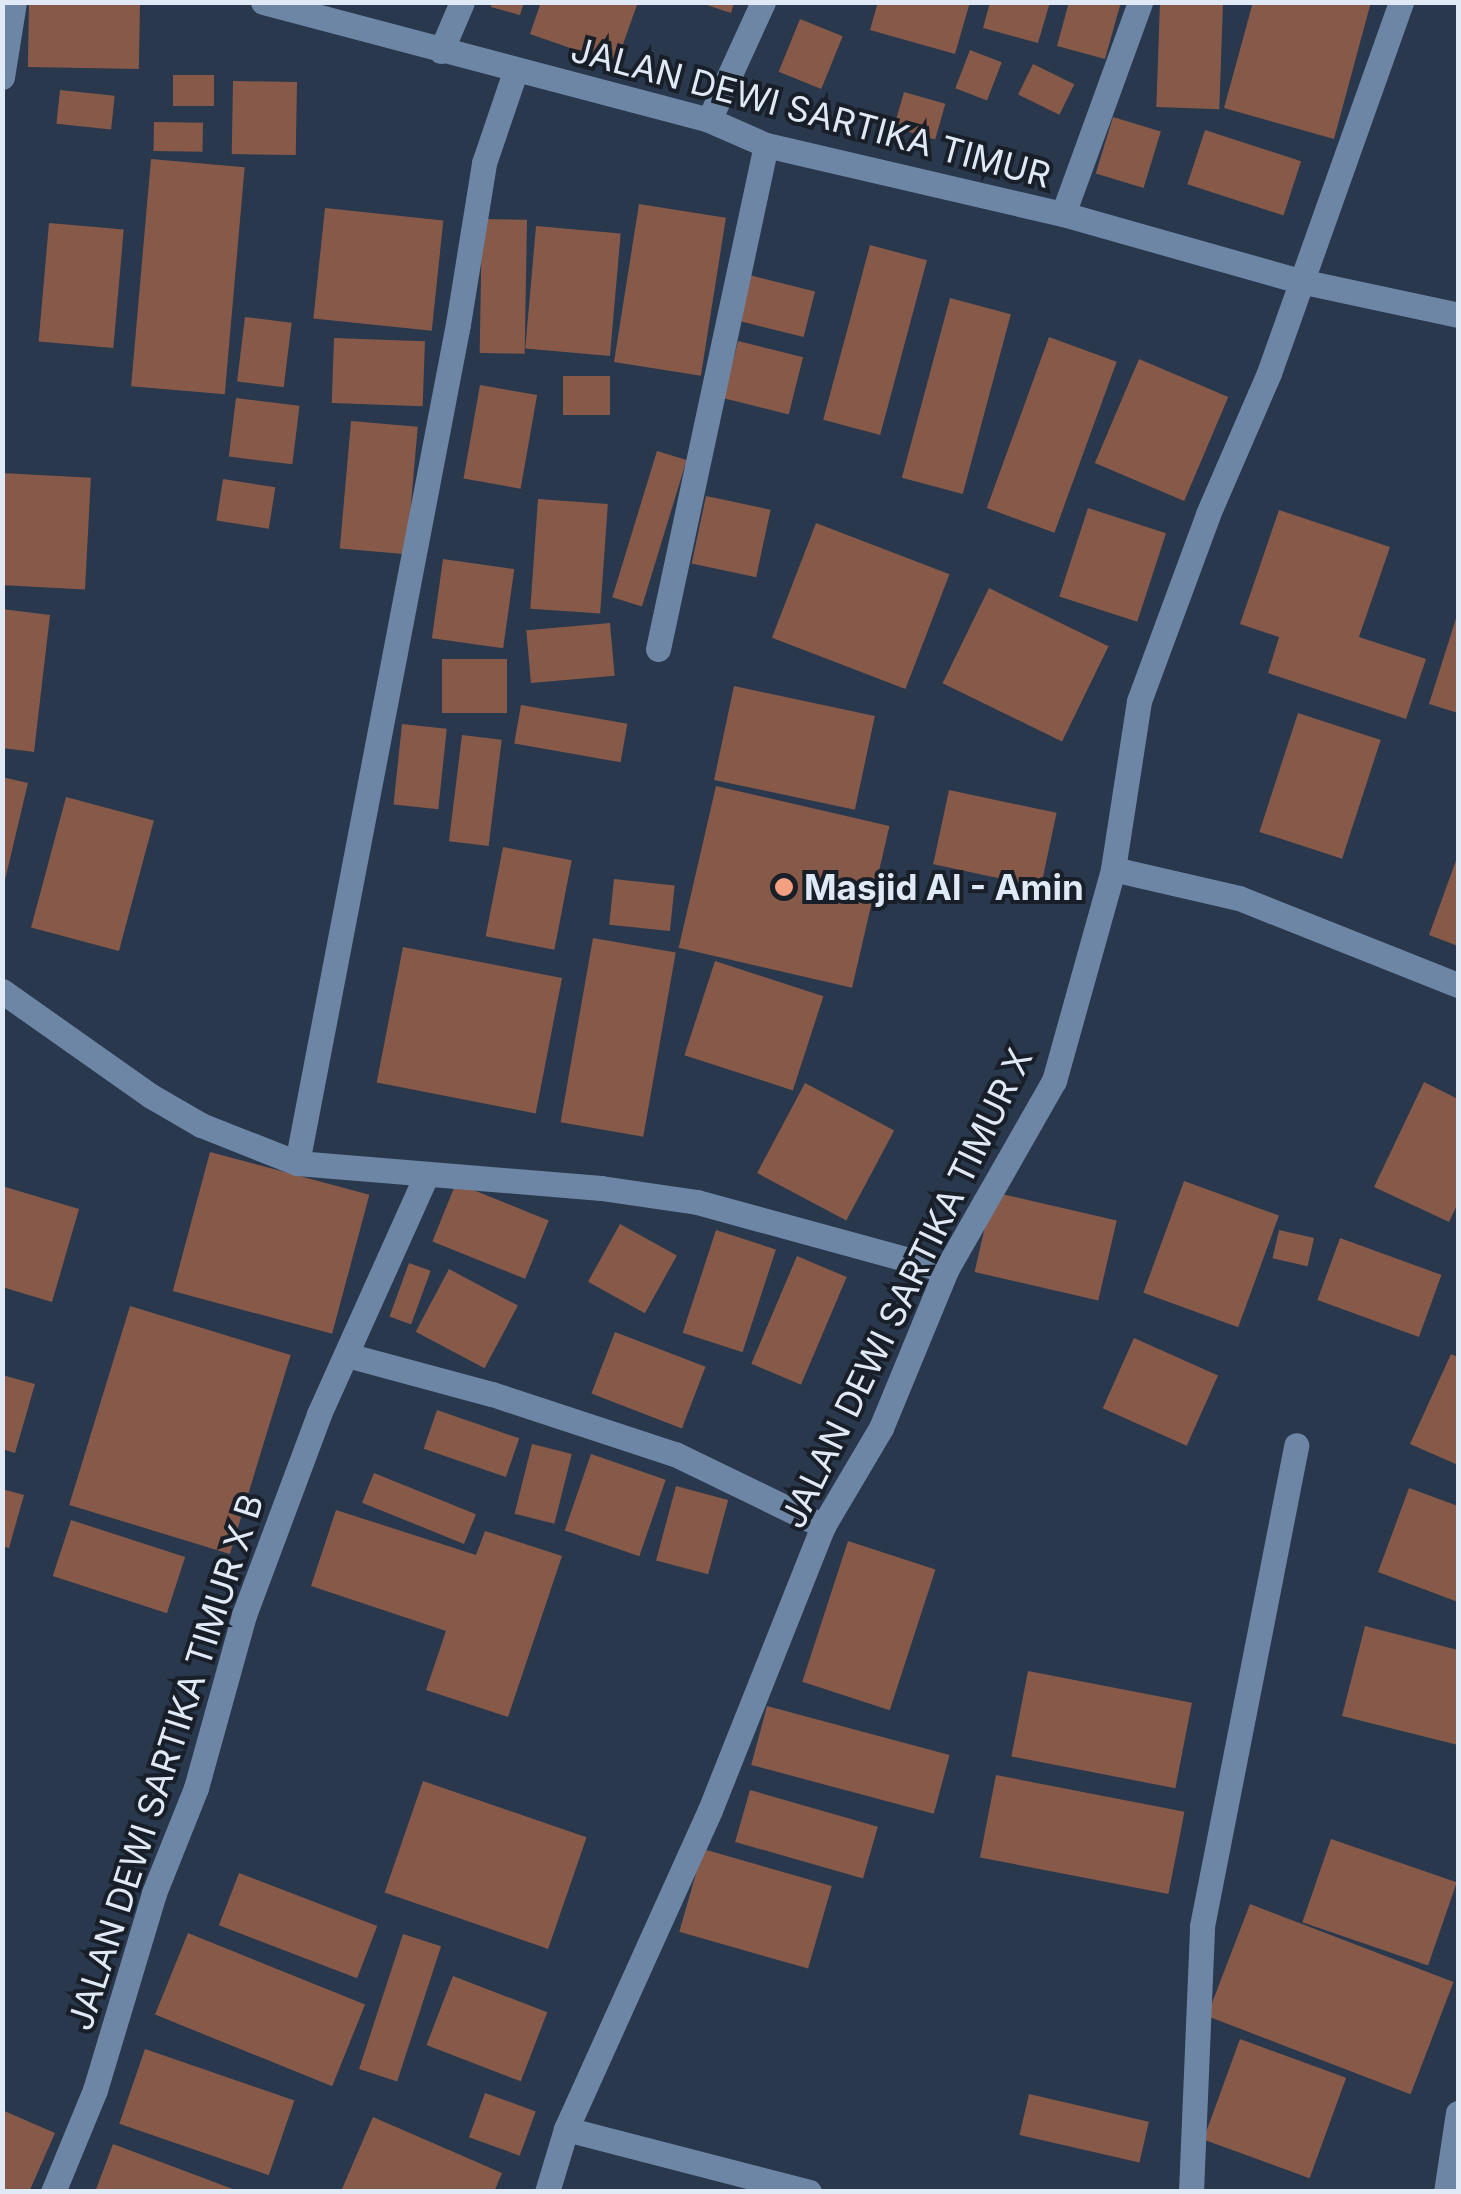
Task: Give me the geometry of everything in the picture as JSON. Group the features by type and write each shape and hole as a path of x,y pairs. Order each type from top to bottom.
{"street":[{"path":"2,77 14,2"},
{"name":"JALAN DEWI SARTIKA TIMUR","path":"262,2 515,72 709,120 766,145 1063,214 1300,281 1458,315"},
{"path":"441,51 462,2"},
{"path":"709,120 762,2"},
{"path":"1063,214 1140,2"},
{"name":"JALAN DEWI SARTIKA TIMUR X","path":"547,2192 566,2129 710,1810 824,1526 881,1428 946,1270 1054,1081 1113,869 1139,700 1208,514 1269,373 1401,2"},
{"path":"297,1162 458,324 484,163 515,72"},
{"path":"658,649 766,145"},
{"path":"1113,869 1239,898 1458,986"},
{"path":"9,994 184,1115 297,1162 600,1188 697,1202 946,1270"},
{"name":"JALAN DEWI SARTIKA TIMUR X B","path":"53,2192 95,2090 154,1893 196,1788 244,1615 319,1414 426,1176"},
{"path":"347,1355 492,1394 675,1454 824,1526"},
{"path":"1192,2192 1202,1926 1296,1446"},
{"path":"1446,2192 1458,2113"},
{"path":"566,2129 809,2192"}],"building":[{"path":"29,2 140,4 139,69 28,67"},
{"path":"492,2 524,2 520,15 491,7"},
{"path":"541,2 638,2 616,64 530,34"},
{"path":"698,2 734,2 731,13"},
{"path":"878,2 970,2 955,54 870,30"},
{"path":"990,2 1050,2 1038,43 983,28"},
{"path":"1069,2 1121,2 1105,59 1057,46"},
{"path":"1160,2 1223,4 1219,109 1156,107"},
{"path":"1253,2 1371,2 1334,139 1224,108"},
{"path":"800,19 843,36 821,89 779,72"},
{"path":"970,50 1002,62 987,100 955,88"},
{"path":"1033,64 1074,84 1059,115 1018,95"},
{"path":"173,75 214,75 214,106 173,106"},
{"path":"233,81 297,82 296,155 232,154"},
{"path":"60,90 115,96 111,130 56,124"},
{"path":"904,92 945,104 935,139 894,128"},
{"path":"1113,117 1161,132 1144,188 1096,173"},
{"path":"154,122 203,123 202,152 153,151"},
{"path":"1205,130 1301,161 1283,215 1187,184"},
{"path":"151,159 245,167 225,394 131,386"},
{"path":"639,204 726,218 701,376 614,362"},
{"path":"325,208 443,220 432,331 313,318"},
{"path":"482,219 527,220 525,354 480,353"},
{"path":"49,223 124,230 113,348 39,342"},
{"path":"536,226 621,233 610,356 525,349"},
{"path":"870,245 927,260 880,435 823,420"},
{"path":"749,275 815,291 804,337 738,321"},
{"path":"950,298 1011,314 963,494 902,478"},
{"path":"245,317 292,323 284,387 237,382"},
{"path":"1049,337 1117,362 1054,533 987,508"},
{"path":"334,338 425,341 423,406 332,403"},
{"path":"738,341 803,357 789,414 724,398"},
{"path":"1139,359 1228,397 1184,501 1095,463"},
{"path":"563,376 610,376 610,415 563,415"},
{"path":"480,385 537,395 521,489 464,479"},
{"path":"236,398 300,406 292,464 229,457"},
{"path":"351,421 418,427 407,554 340,549"},
{"path":"657,451 687,460 642,606 612,597"},
{"path":"2,473 91,478 85,590 2,585"},
{"path":"223,479 275,487 269,529 216,520"},
{"path":"706,496 771,510 756,577 692,563"},
{"path":"538,499 608,504 600,614 530,609"},
{"path":"1088,508 1166,533 1137,622 1059,596"},
{"path":"1279,510 1390,547 1359,637 1426,659 1406,719 1268,673 1279,637 1240,624"},
{"path":"816,523 950,574 905,689 772,638"},
{"path":"443,559 514,569 503,648 432,638"},
{"path":"989,588 1109,646 1062,742 943,683"},
{"path":"2,609 50,615 34,752 2,748"},
{"path":"1458,612 1458,713 1429,704"},
{"path":"610,623 615,676 531,683 526,630"},
{"path":"442,659 507,659 507,713 442,713"},
{"path":"734,686 875,716 855,810 714,780"},
{"path":"521,705 627,724 621,762 514,743"},
{"path":"1298,713 1381,740 1342,859 1259,832"},
{"path":"402,724 447,729 438,809 394,805"},
{"path":"462,735 502,740 489,846 449,841"},
{"path":"2,777 28,783 4,884 2,884"},
{"name":"Masjid Al - Amin","path":"716,786 889,826 852,988 679,948"},
{"path":"949,790 1057,813 1041,887 933,864"},
{"path":"66,797 154,821 119,951 31,927"},
{"path":"503,847 572,860 554,950 486,936"},
{"path":"1458,855 1458,946 1429,935"},
{"path":"614,879 675,885 670,931 609,925"},
{"path":"593,938 676,953 643,1137 561,1122"},
{"path":"403,947 562,978 536,1113 377,1082"},
{"path":"715,961 823,996 793,1090 684,1055"},
{"path":"1424,1082 1458,1099 1458,1203 1449,1222 1374,1187"},
{"path":"805,1083 894,1130 846,1220 757,1173"},
{"path":"210,1152 369,1195 332,1334 173,1291"},
{"path":"1184,1181 1279,1216 1238,1327 1143,1293"},
{"path":"456,1183 549,1220 525,1279 432,1241"},
{"path":"2,1186 79,1209 52,1302 2,1287"},
{"path":"993,1192 1117,1221 1098,1300 975,1272"},
{"path":"620,1224 677,1256 645,1313 588,1282"},
{"path":"716,1230 776,1249 743,1352 683,1333"},
{"path":"1279,1230 1314,1238 1308,1266 1272,1258"},
{"path":"1340,1238 1441,1275 1419,1337 1317,1300"},
{"path":"797,1256 847,1277 801,1385 751,1364"},
{"path":"409,1263 431,1271 411,1324 390,1317"},
{"path":"449,1269 518,1306 485,1368 416,1332"},
{"path":"130,1306 291,1355 230,1554 69,1505"},
{"path":"615,1332 706,1367 682,1428 591,1394"},
{"path":"1134,1338 1218,1375 1187,1446 1103,1408"},
{"path":"1451,1354 1458,1357 1458,1465 1410,1444"},
{"path":"2,1375 35,1384 15,1453 2,1449"},
{"path":"437,1410 519,1438 506,1477 424,1449"},
{"path":"532,1444 572,1454 554,1524 515,1514"},
{"path":"591,1454 666,1480 639,1556 565,1531"},
{"path":"374,1473 476,1514 464,1544 362,1503"},
{"path":"676,1486 728,1500 708,1574 656,1560"},
{"path":"1409,1488 1458,1506 1458,1602 1378,1572"},
{"path":"2,1489 24,1495 9,1548 2,1546"},
{"path":"336,1510 476,1555 485,1531 562,1556 508,1717 426,1690 446,1631 311,1586"},
{"path":"71,1520 185,1557 167,1613 53,1576"},
{"path":"848,1541 935,1569 890,1710 802,1682"},
{"path":"1365,1626 1458,1650 1458,1745 1342,1716"},
{"path":"1028,1671 1192,1703 1175,1788 1011,1756"},
{"path":"767,1706 950,1755 934,1814 751,1765"},
{"path":"996,1775 1184,1812 1168,1894 980,1857"},
{"path":"423,1781 587,1837 548,1949 385,1893"},
{"path":"750,1790 878,1827 863,1879 735,1842"},
{"path":"1331,1839 1457,1882 1428,1966 1302,1922"},
{"path":"703,1849 832,1886 808,1969 679,1932"},
{"path":"239,1873 377,1926 357,1978 219,1925"},
{"path":"1250,1904 1454,1982 1411,2094 1207,2016"},
{"path":"188,1933 365,2005 332,2086 155,2015"},
{"path":"403,1934 441,1946 397,2081 359,2069"},
{"path":"453,1976 547,2012 521,2081 426,2045"},
{"path":"1240,2039 1346,2078 1310,2178 1203,2140"},
{"path":"145,2049 294,2100 269,2175 119,2124"},
{"path":"485,2093 536,2111 520,2156 469,2137"},
{"path":"1029,2094 1149,2122 1139,2163 1020,2135"},
{"path":"2,2110 55,2133 29,2192 2,2192"},
{"path":"373,2117 502,2173 494,2192 342,2189"},
{"path":"113,2144 238,2191 238,2192 95,2192"}],"place":[{"name":"Masjid Al - Amin","path":"784,887"}]}
